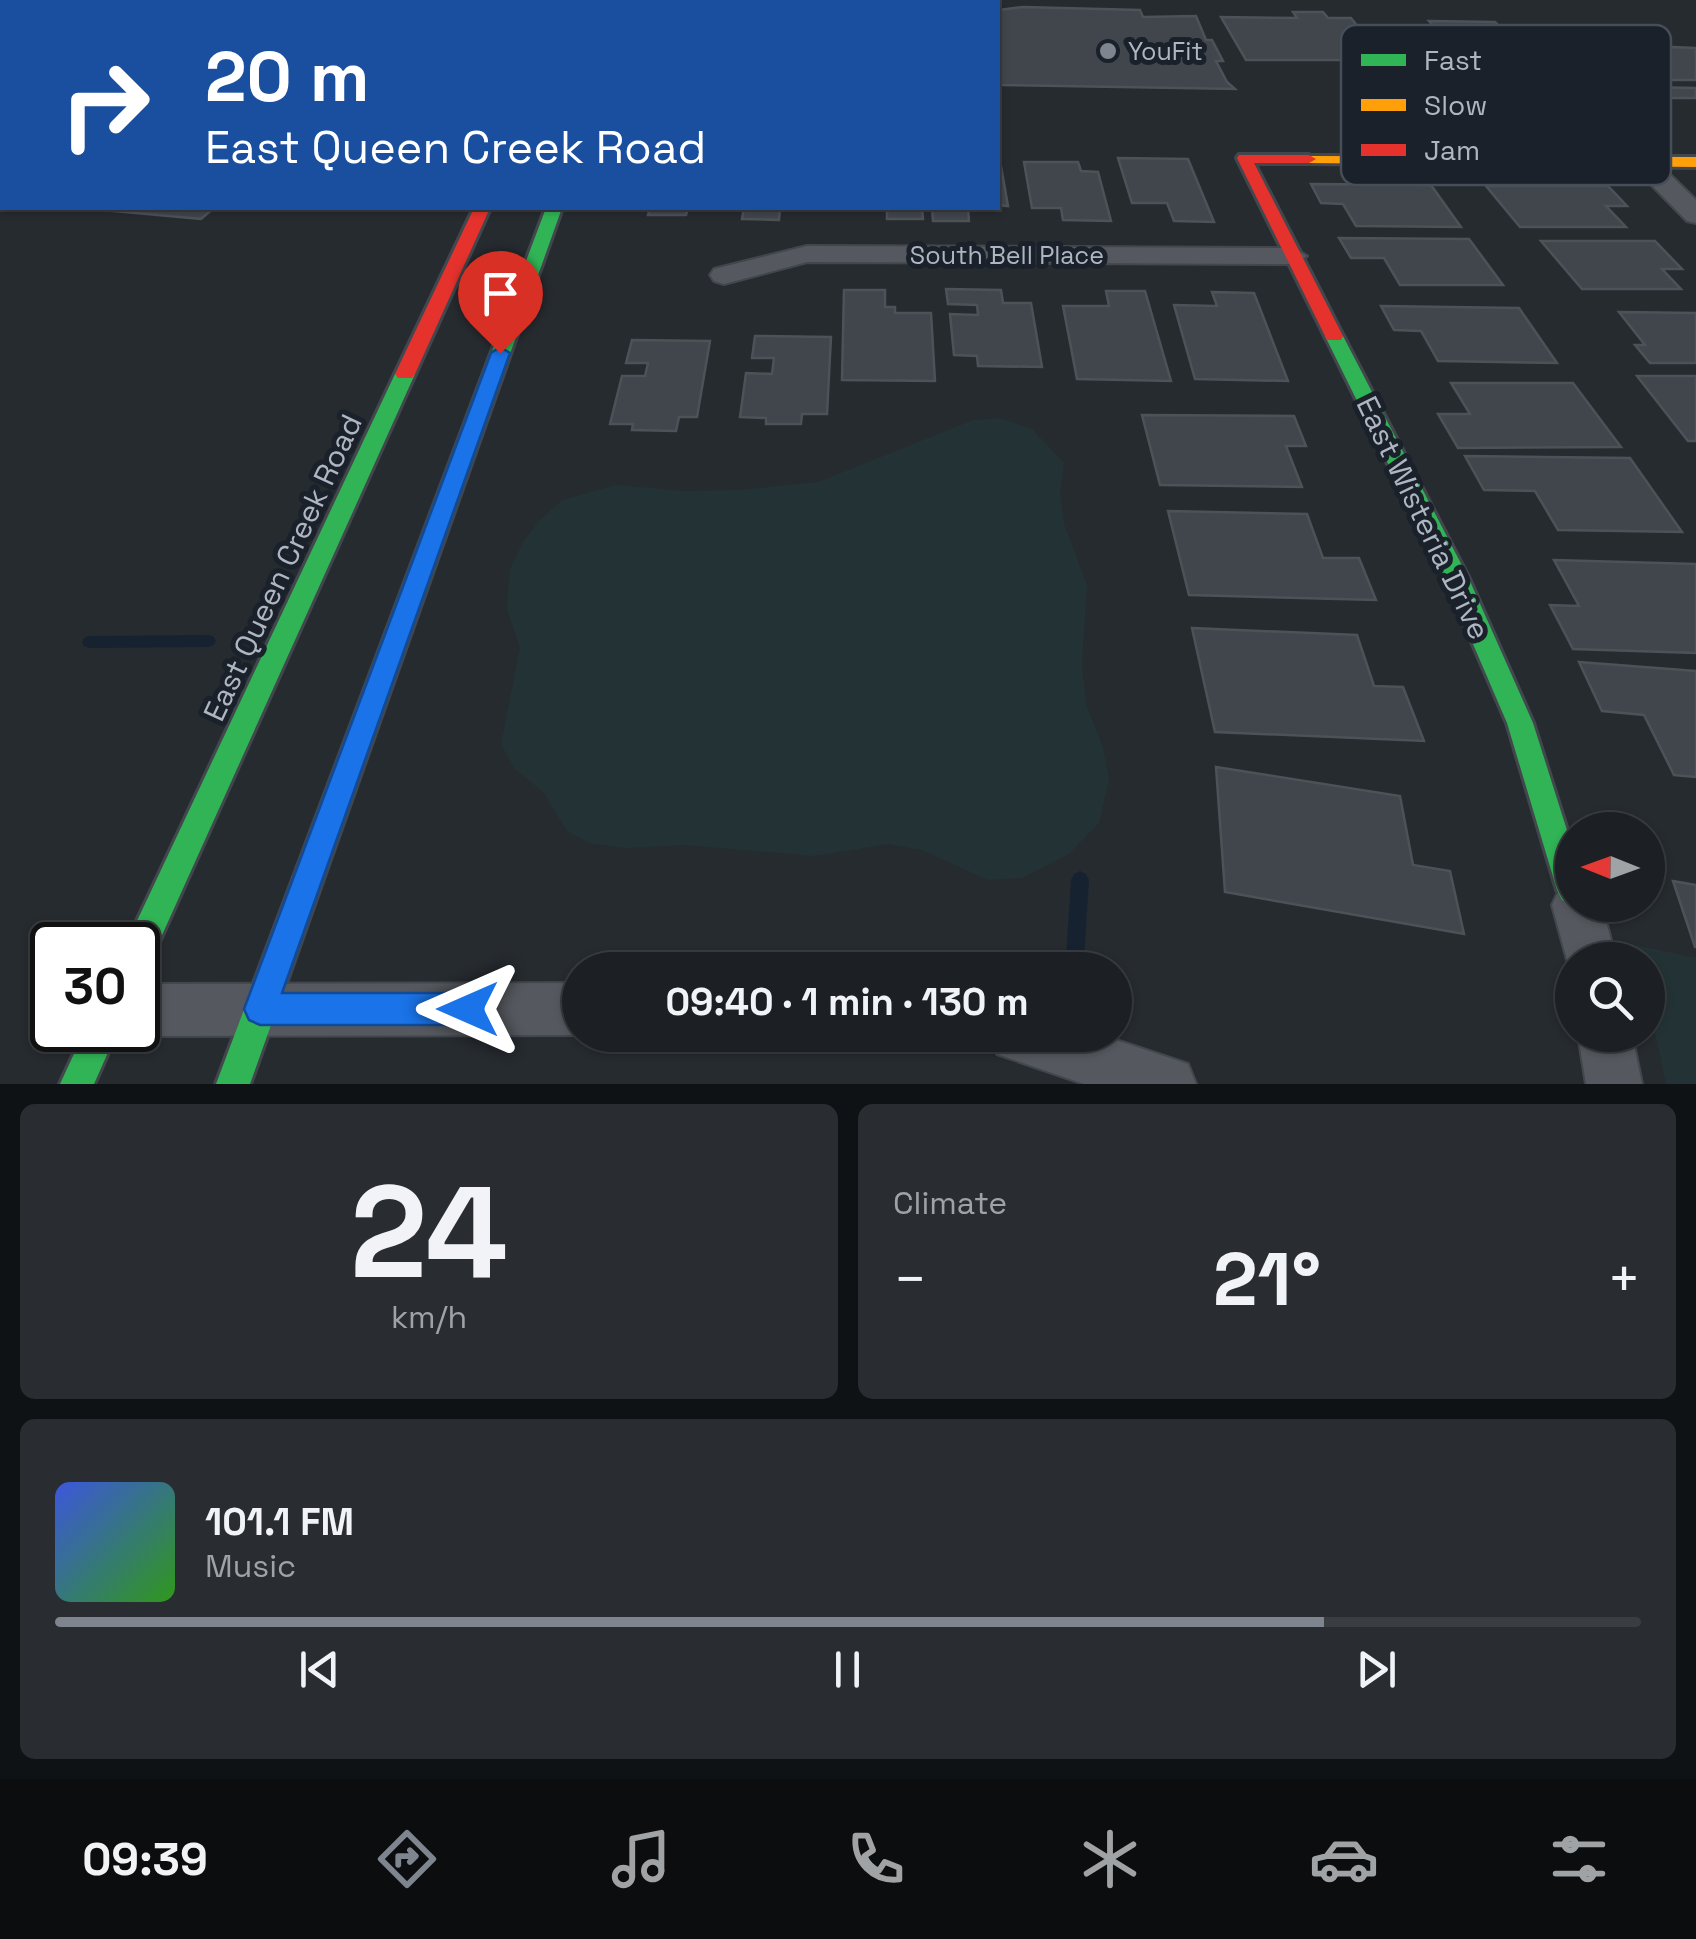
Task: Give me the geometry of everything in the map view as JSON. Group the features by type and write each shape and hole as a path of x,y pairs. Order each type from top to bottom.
{"main road":[{"name":"East Wisteria Drive","path":"1341,159 1244,158 1456,579 1520,724 1555,836"},
{"name":"East Queen Creek Road","path":"152,922 481,210"},
{"path":"232,1084 553,210"},
{"path":"77,1084 92,1052"}],"street":[{"path":"1665,185 1696,215"},
{"name":"South Bell Place","path":"724,275 808,254 1293,256"},
{"path":"160,1010 562,1009"},
{"path":"1069,1052 1168,1084"},
{"path":"1608,1052 1614,1084"}],"shaded area":[{"path":"999,418 1032,429 1064,463 1060,492 1064,524 1087,585 1082,665 1086,704 1103,748 1109,778 1099,823 1069,854 1022,878 988,880 922,850 888,844 814,856 686,845 625,848 590,843 567,831 543,792 515,769 501,744 520,648 507,609 510,569 523,542 562,500 616,485 685,491 818,482 973,420"},
{"path":"1665,951 1696,958 1696,1084 1666,1084 1659,1052 1665,1052"}],"building":[{"name":"YouFit","path":"1000,10 1140,10 1143,17 1196,16 1206,40 1212,40 1223,61 1216,61 1227,82 1235,89 1000,85"},
{"path":"1293,12 1323,12 1328,18 1351,18 1356,25 1341,25 1341,60 1246,60 1221,17 1297,18"},
{"path":"1429,21 1498,25 1433,25"},
{"path":"1671,47 1696,48 1696,80 1671,80"},
{"path":"1671,88 1696,88 1696,98 1671,98"},
{"path":"1118,158 1188,159 1214,222 1174,221 1167,203 1132,203"},
{"path":"1000,161 1008,206 1000,205"},
{"path":"1024,162 1078,162 1081,171 1098,172 1111,221 1063,220 1061,208 1032,208"},
{"path":"1311,184 1431,185 1461,227 1356,226 1343,204 1321,203"},
{"path":"1486,186 1608,186 1627,206 1606,206 1626,227 1520,227"},
{"path":"102,210 212,210 201,219"},
{"path":"649,210 687,210 686,215 648,215"},
{"path":"744,210 780,210 779,220 742,219"},
{"path":"887,210 922,210 923,219 887,219"},
{"path":"932,210 968,210 969,221 933,221"},
{"path":"1339,238 1469,239 1503,285 1400,285 1384,258 1351,258"},
{"path":"1541,241 1655,241 1682,269 1662,269 1681,289 1582,289"},
{"path":"946,289 1001,290 1003,303 1031,303 1042,367 978,366 977,356 954,355 950,314 978,315 977,305 948,304"},
{"path":"844,290 885,290 885,307 895,307 895,313 931,313 935,381 842,380"},
{"path":"1106,291 1145,291 1171,381 1077,379 1063,306 1109,306"},
{"path":"1212,292 1254,293 1288,381 1195,379 1174,305 1217,306"},
{"path":"1381,306 1519,308 1557,363 1438,361 1421,331 1394,330"},
{"path":"1619,312 1696,313 1696,363 1650,363 1635,345 1645,345"},
{"path":"755,336 831,337 827,414 802,414 801,424 766,424 766,418 740,417 746,373 772,374 774,358 752,358"},
{"path":"632,340 710,341 697,417 679,417 676,431 632,430 633,424 610,424 622,376 645,376 648,363 626,363"},
{"path":"1637,376 1696,376 1696,441 1688,441"},
{"path":"1451,383 1573,383 1621,447 1458,448 1438,414 1470,414"},
{"path":"1142,415 1294,416 1306,446 1286,446 1302,487 1160,485"},
{"path":"1465,456 1630,458 1682,532 1558,530 1535,491 1484,490"},
{"path":"1168,511 1307,514 1323,558 1359,558 1376,600 1189,595"},
{"path":"1554,560 1696,564 1696,653 1573,649 1550,605 1579,606"},
{"path":"1192,628 1357,635 1374,686 1403,687 1424,741 1215,732"},
{"path":"1579,662 1696,671 1696,777 1674,775 1644,715 1602,711"},
{"path":"1216,767 1400,796 1413,865 1450,871 1464,934 1225,892"},
{"path":"1673,881 1696,885 1696,947 1695,947"}],"waterway":[{"path":"89,642 209,641"},
{"path":"1075,952 1080,880"}],"traffic: fast":[{"path":"233,1084 553,210"},
{"path":"1334,336 1457,579 1520,723 1555,835"},
{"path":"152,922 405,374"},
{"path":"77,1084 92,1052"}],"traffic: slow":[{"path":"1309,159 1341,159"},
{"path":"1671,162 1696,162"}],"traffic: jam":[{"path":"1309,159 1244,158 1334,336"},
{"path":"405,374 481,210"}],"place":[{"name":"YouFit","path":"1108,51"}],"route":[{"path":"468,1009 260,1009 500,353"}]}
